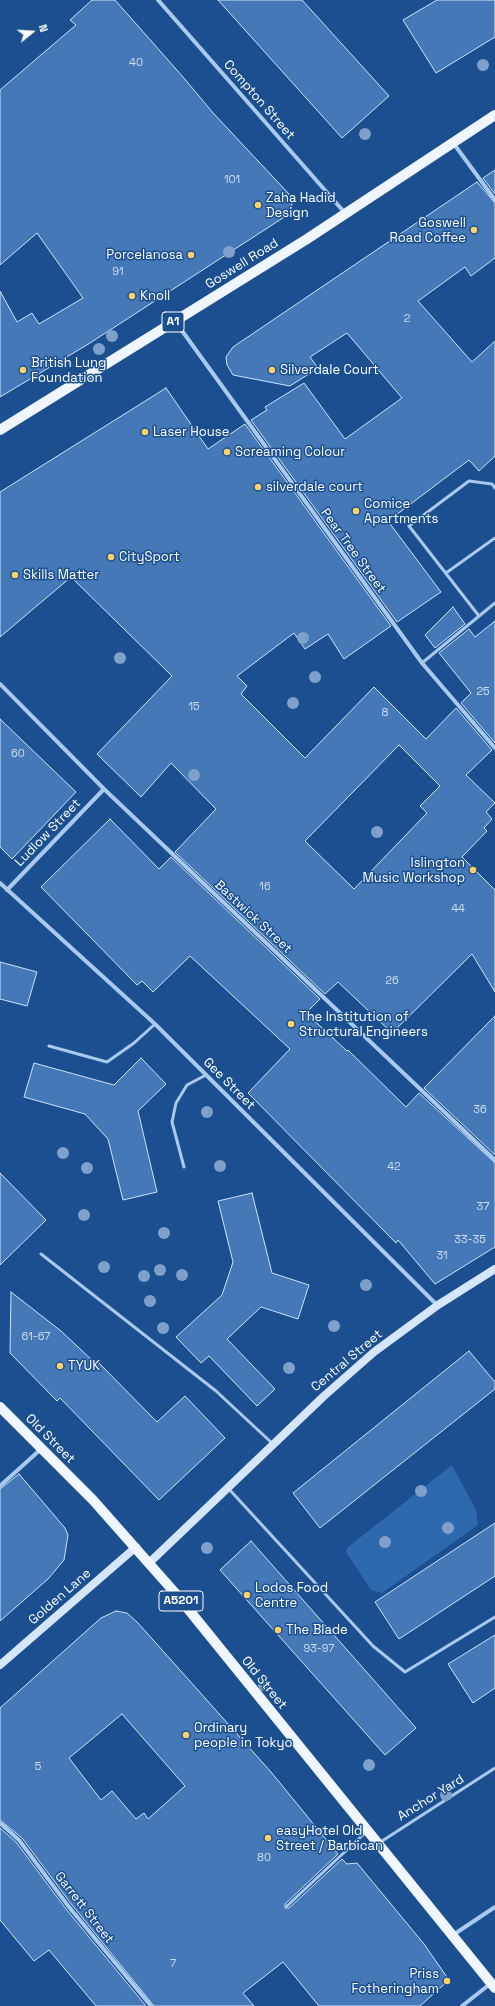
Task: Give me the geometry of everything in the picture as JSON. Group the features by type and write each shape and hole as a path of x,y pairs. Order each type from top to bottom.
{"main road":[{"name":"Goswell Road","path":"0,430 307,239 495,114"},
{"name":"Old Street","path":"0,1407 88,1495 136,1547 493,1985"}],"street":[{"name":"Compton Street","path":"158,0 345,213"},
{"path":"453,142 495,200"},
{"name":"Pear Tree Street","path":"175,320 422,663 495,748"},
{"name":"Bastwick Street","path":"0,684 104,789 495,1160"},
{"name":"Ludlow Street","path":"7,890 104,789"},
{"name":"Gee Street","path":"0,883 155,1024 438,1305"},
{"name":"Central Street","path":"149,1563 324,1396 369,1357 438,1305 495,1270"},
{"path":"0,1486 41,1449"},
{"name":"Golden Lane","path":"0,1665 136,1547"},
{"name":"Garrett Street","path":"0,1823 19,1840 69,1907 150,2006"},
{"path":"453,1935 495,1907"},
{"path":"462,2006 493,1985"}],"lane":[{"path":"479,616 410,526 469,481 492,484 495,488"},
{"path":"446,573 495,538"},
{"path":"422,663 495,603"},
{"path":"49,1046 107,1062 134,1043 155,1024"},
{"path":"184,1167 172,1122 176,1103 187,1085 206,1075"},
{"path":"42,1254 216,1391 274,1445"},
{"path":"228,1488 373,1646 405,1672 495,1617"},
{"name":"Anchor Yard","path":"378,1843 495,1768"},
{"path":"287,1906 368,1831"}],"shaded area":[{"path":"452,1465 476,1510 478,1525 382,1593 371,1590 346,1552 348,1547"}],"building":[{"path":"92,0 115,0 214,114 289,194 292,204 289,214 90,343 0,397 0,291 17,322 32,313 39,324 83,298 37,233 0,265 0,90 76,25 70,20"},
{"path":"218,0 302,0 389,96 342,138"},
{"path":"437,0 495,0 495,37 436,73 403,20"},
{"path":"495,170 495,194 483,178"},
{"path":"477,182 495,203 495,258 471,276 465,267 418,301 472,362 495,341 495,456 479,471 469,460 388,521 441,592 397,622 251,420 267,410 265,407 304,383 345,439 402,398 347,333 310,357 318,368 290,386 233,375 227,365 226,357 233,347"},
{"path":"166,388 208,449 245,424 391,626 344,659 328,634 305,649 294,633 237,676 247,686 241,694 305,758 374,687 426,739 456,708 492,750 466,775 495,803 486,812 492,819 484,828 487,831 462,857 495,890 495,992 472,954 392,1033 338,982 325,994 175,852 216,809 171,763 141,797 97,754 172,676 71,577 0,637 0,492","holes":["399,745 440,786 420,806 427,813 354,889 305,841"]},
{"path":"453,607 465,624 435,648 425,635"},
{"path":"495,621 495,743 461,703 471,693 439,653 469,629 475,637"},
{"path":"0,719 76,792 12,859 0,847"},
{"path":"110,819 159,869 171,857 320,999 306,1013 347,1051 348,1050 406,1107 419,1093 495,1163 495,1247 435,1284 398,1240 396,1243 248,1093 290,1049 190,956 153,992 142,981 137,985 41,887"},
{"path":"0,962 37,972 27,1006 0,999"},
{"path":"495,1016 495,1155 424,1088"},
{"path":"141,1058 166,1084 138,1111 157,1192 123,1200 108,1139 85,1114 24,1097 34,1063 114,1085"},
{"path":"0,1173 46,1220 0,1265"},
{"path":"252,1193 272,1273 309,1285 298,1319 261,1307 227,1339 275,1389 257,1406 209,1356 201,1363 176,1337 222,1295 233,1262 218,1201"},
{"path":"11,1292 61,1331 94,1362 97,1361 157,1422 185,1396 225,1438 159,1500 60,1398 57,1401 10,1353"},
{"path":"469,1351 495,1382 495,1389 320,1528 293,1493"},
{"path":"19,1474 65,1528 68,1535 64,1560 48,1579 0,1621 0,1489"},
{"path":"495,1523 495,1576 399,1639 375,1602"},
{"path":"251,1541 416,1728 385,1755 220,1570"},
{"path":"116,1611 127,1613 138,1623 271,1772 338,1854 285,1904 285,1908 289,1908 342,1859 347,1864 357,1863 424,1944 449,1980 420,2006 319,2006 283,1962 243,1993 254,2006 154,2006 72,1905 22,1838 0,1820 0,1708 101,1618","holes":["122,1714 185,1786 148,1819 144,1813 136,1819 112,1791 101,1800 69,1758"]},
{"path":"495,1635 495,1688 473,1703 448,1664"},
{"path":"0,1828 16,1842 66,1909 146,2006 96,2006 49,1950 34,1961 0,1920"}],"place":[{"name":"Zaha Hadid Design","path":"258,205"},
{"name":"Goswell Road Coffee","path":"474,230"},
{"name":"Porcelanosa","path":"191,255"},
{"name":"Knoll","path":"132,296"},
{"name":"British Lung Foundation","path":"23,370"},
{"name":"Silverdale Court","path":"272,370"},
{"name":"Laser House","path":"145,432"},
{"name":"Screaming Colour","path":"227,452"},
{"name":"silverdale court","path":"258,487"},
{"name":"Comice Apartments","path":"356,511"},
{"name":"CitySport","path":"111,557"},
{"name":"Skills Matter","path":"15,575"},
{"name":"Islington Music Workshop","path":"473,870"},
{"name":"The Institution of Structural Engineers","path":"291,1024"},
{"name":"TYUK","path":"60,1366"},
{"name":"Lodos Food Centre","path":"247,1595"},
{"name":"The Blade","path":"278,1630"},
{"name":"Ordinary people in Tokyo","path":"186,1735"},
{"name":"easyHotel Old Street / Barbican","path":"268,1838"},
{"name":"Priss Fotheringham","path":"447,1981"}]}
